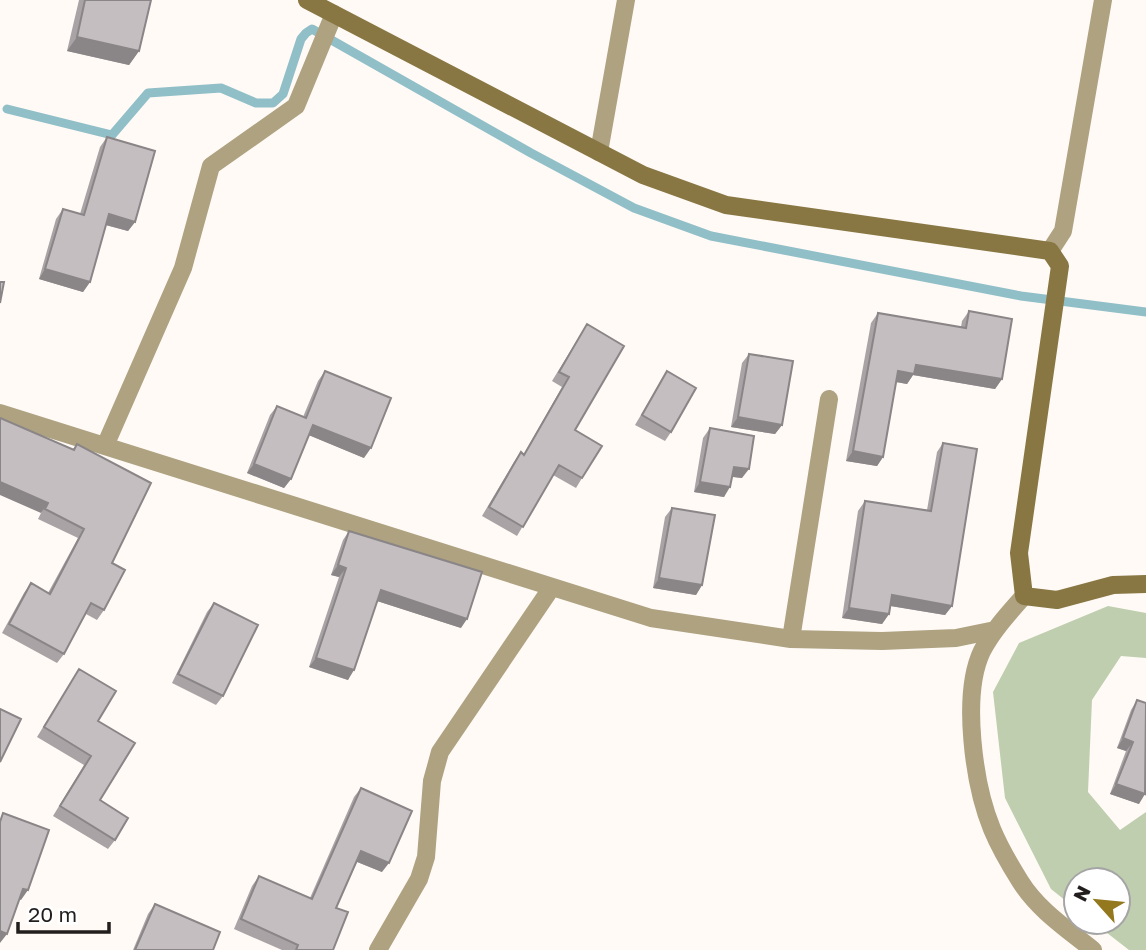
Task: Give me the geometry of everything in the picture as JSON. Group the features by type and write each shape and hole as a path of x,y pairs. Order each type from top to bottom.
{"street":[{"path":"307,0 643,175 726,205 1050,251 1060,266 1019,552 1024,596 995,630 981,653 971,690 974,757 992,828 1021,882 1049,916 1093,950"},
{"path":"599,152 626,0"},
{"path":"1050,251 1063,231 1103,0"},
{"path":"105,446 183,268 211,166 296,106 334,14"},
{"path":"792,639 829,399"},
{"path":"0,413 651,618 792,639 882,642 956,638 995,630"},
{"path":"1024,596 1057,600 1114,585 1146,584"},
{"path":"378,950 419,879 426,857 432,782 440,752 552,586"}],"green space":[{"path":"1108,606 1146,613 1146,658 1121,656 1092,700 1088,792 1120,830 1146,812 1146,950 1129,950 1111,936 1132,936 1132,866 1062,866 1062,898 1051,889 1005,798 993,692 1019,643"}],"building":[{"path":"85,0 151,0 139,51 77,37"},
{"path":"107,137 155,151 135,222 109,214 90,282 45,269 63,209 84,215"},
{"path":"0,282 4,282 0,303"},
{"path":"969,311 1012,319 1002,379 916,365 914,374 898,371 883,457 853,451 878,313 966,328"},
{"path":"587,324 624,346 575,430 602,446 582,478 559,465 523,527 489,507 521,452 524,455 569,377 559,372"},
{"path":"749,354 793,361 782,425 738,417"},
{"path":"325,371 391,398 371,448 313,425 291,479 254,464 277,406 306,418"},
{"path":"667,371 696,388 671,432 642,415"},
{"path":"0,418 74,450 77,444 151,483 112,563 125,570 104,610 91,603 64,654 9,624 31,583 50,594 84,529 45,509 48,503 0,482"},
{"path":"710,428 754,436 749,469 734,467 730,487 700,482"},
{"path":"943,443 977,449 952,606 892,595 889,614 849,608 865,501 931,511"},
{"path":"672,508 715,515 702,585 659,578"},
{"path":"349,531 482,572 467,619 381,590 354,670 316,658 346,568 338,565"},
{"path":"214,603 258,625 223,696 178,674"},
{"path":"79,669 116,691 98,721 135,743 100,800 128,818 115,840 60,806 91,756 44,727"},
{"path":"1137,700 1146,703 1145,794 1116,784 1133,742 1123,738"},
{"path":"0,709 21,719 0,762"},
{"path":"361,788 412,811 389,863 361,851 336,908 348,912 333,950 296,950 298,945 241,919 259,876 312,899"},
{"path":"3,813 49,830 28,890 23,889 7,934 0,931 0,822"},
{"path":"155,904 220,932 213,950 135,950"}],"waterway":[{"path":"7,109 112,135 148,93 221,88 256,103 273,103 283,94 301,39 312,29 634,208 711,236 1021,296 1146,312"}]}
